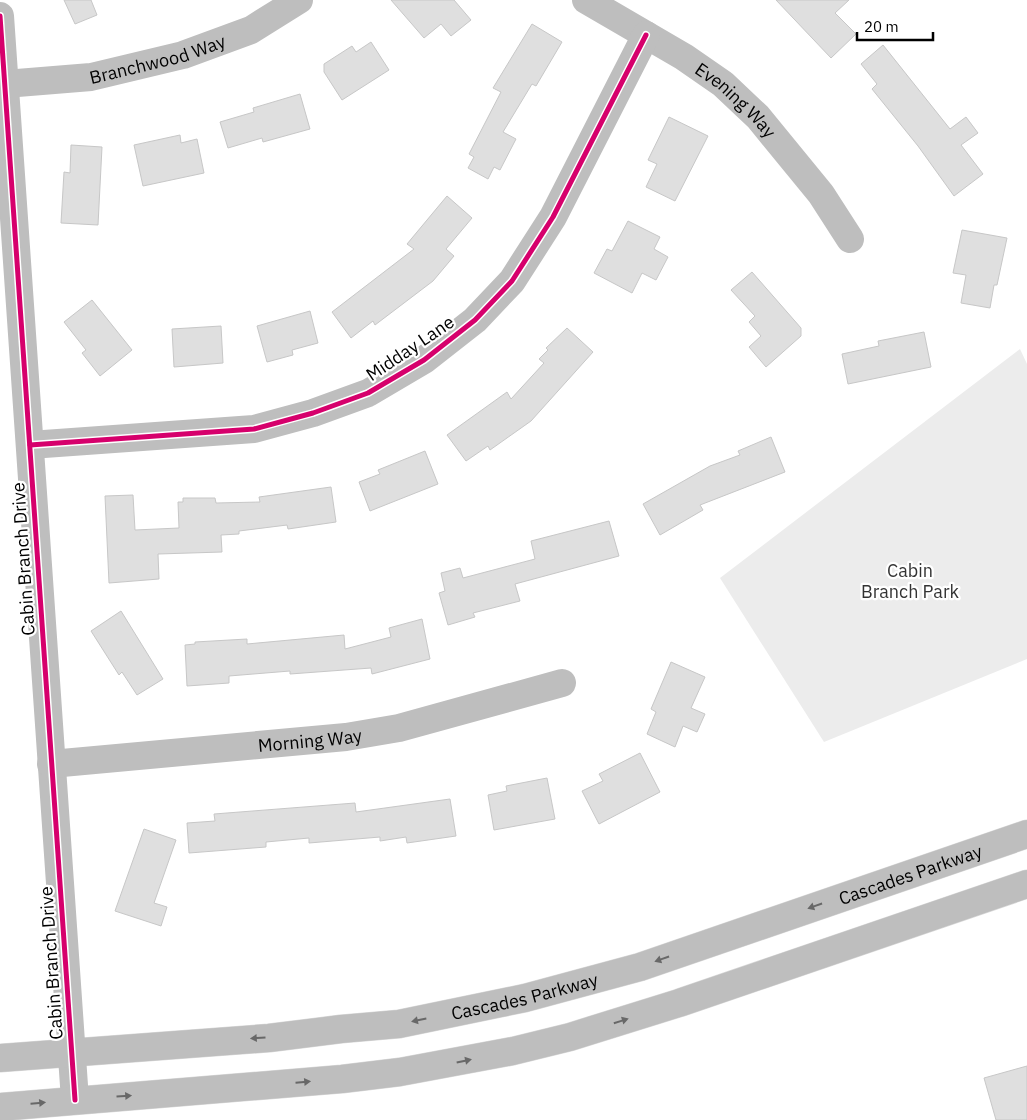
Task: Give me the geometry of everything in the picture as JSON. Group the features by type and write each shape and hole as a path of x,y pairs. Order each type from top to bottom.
{"street":[{"name":"Branchwood Way","path":"4,84 91,77 183,55 251,30 299,0"},
{"name":"Evening Way","path":"586,0 684,57 723,84 758,117 821,194 850,239"},
{"name":"Cabin Branch Drive","path":"0,16 75,1100"},
{"name":"Midday Lane","path":"30,445 254,429 313,413 368,393 424,360 475,320 512,281 553,217 646,35"},
{"name":"Morning Way","path":"51,764 346,737 399,728 562,684"},
{"name":"Cascades Parkway","path":"0,1058 269,1038 399,1024 525,998 640,967 1027,834"},
{"path":"0,1107 342,1079 419,1069 513,1051 570,1037 679,1003 1027,884"}],"green space":[{"name":"Cabin Branch Park","path":"1020,349 1027,364 1027,659 824,742 720,578"}],"building":[{"path":"64,0 91,0 97,15 75,24"},
{"path":"391,0 454,0 471,20 451,36 441,24 424,38"},
{"path":"776,0 849,0 835,13 856,34 831,58"},
{"path":"532,24 562,42 536,86 532,84 503,132 516,139 500,170 494,167 488,179 468,168 474,157 469,154 501,92 493,88"},
{"path":"371,42 389,70 342,100 324,72 324,64 352,46 356,52"},
{"path":"883,45 950,129 966,117 978,133 961,145 983,174 954,196 918,146 872,89 877,84 861,64"},
{"path":"300,94 310,129 263,142 262,138 228,148 220,122 254,112 253,108"},
{"path":"669,117 708,136 675,201 646,187 657,164 648,160"},
{"path":"180,135 181,143 197,139 204,173 143,186 134,145"},
{"path":"71,145 102,147 98,225 61,223 64,172 70,173"},
{"path":"447,196 472,218 446,249 454,256 433,281 375,325 373,321 351,338 332,312 414,249 407,244"},
{"path":"628,221 660,237 654,249 668,257 656,280 642,273 632,293 594,273 607,249 612,251"},
{"path":"962,230 1007,238 997,285 994,285 990,308 961,303 966,275 953,273"},
{"path":"752,272 801,328 801,336 766,367 749,347 761,336 749,322 755,316 731,290"},
{"path":"92,300 132,350 100,376 82,353 86,350 64,322"},
{"path":"310,311 318,343 292,350 293,355 267,362 257,326"},
{"path":"221,326 223,363 174,367 172,329"},
{"path":"567,328 593,352 531,421 490,450 488,446 466,461 447,435 507,392 511,399 544,363 539,359 548,350 546,348"},
{"path":"924,332 931,367 848,384 842,354 879,346 878,341"},
{"path":"771,437 785,472 700,505 703,510 660,535 643,504 710,466 740,455 738,451"},
{"path":"425,451 438,484 370,511 359,482 380,474 378,470"},
{"path":"331,487 336,522 288,529 287,525 239,531 239,534 221,535 222,552 158,554 159,579 109,583 105,496 133,495 135,530 179,528 178,502 183,502 183,498 215,498 216,503 260,502 259,497"},
{"path":"609,521 619,556 515,584 520,601 473,613 475,617 448,625 439,593 445,591 441,573 460,568 463,578 535,559 531,541"},
{"path":"121,611 163,679 137,695 122,672 119,675 91,631"},
{"path":"422,619 430,659 372,674 371,668 290,674 290,671 229,676 229,683 187,686 185,645 195,644 195,642 247,639 247,644 344,635 345,649 391,637 389,628"},
{"path":"671,662 705,677 691,708 705,714 697,732 683,726 675,747 647,734 656,712 651,709"},
{"path":"640,753 660,792 599,824 582,791 603,781 599,774"},
{"path":"547,778 555,819 494,830 488,795 507,791 506,786"},
{"path":"450,799 456,836 407,843 406,837 380,841 380,837 309,843 309,838 266,842 266,847 189,853 187,823 215,821 214,814 355,803 356,812"},
{"path":"144,829 176,840 154,903 167,907 161,926 115,911"},
{"path":"1027,1066 1027,1120 996,1120 984,1078"}],"cycle path":[{"path":"0,16 75,1100"},
{"path":"30,445 254,429 313,413 368,393 424,360 475,320 512,281 553,217 646,35"}]}
